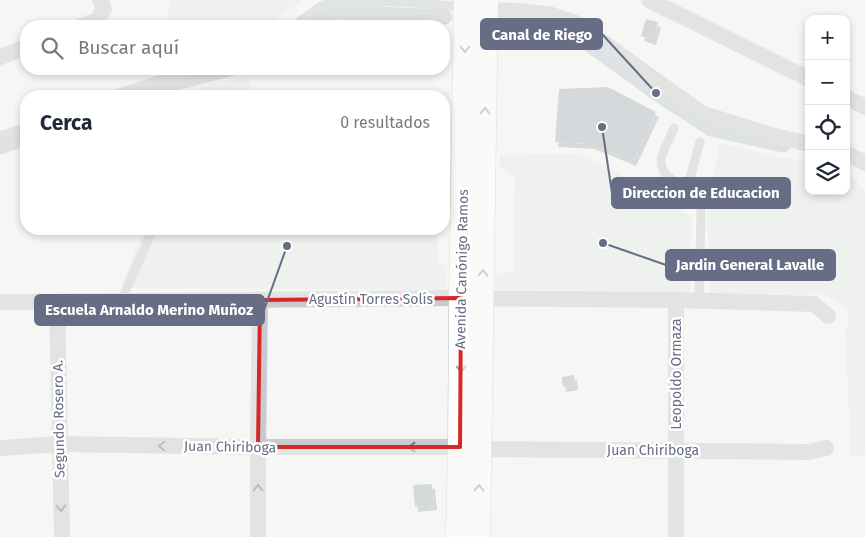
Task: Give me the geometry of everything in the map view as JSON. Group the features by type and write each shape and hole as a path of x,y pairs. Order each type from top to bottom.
{"main road":[{"name":"Avenida Canónigo Ramos","path":"476,4 470,448 478,537"},
{"name":"Avenida Canónigo Ramos","path":"458,537 470,448"}],"street":[{"path":"97,20 104,9 100,0"},
{"path":"649,0 805,77"},
{"path":"476,4 552,15 576,23 702,114 774,136 805,143"},
{"path":"0,57 20,49"},
{"path":"850,99 865,107"},
{"path":"850,155 865,162"},
{"name":"Agustín Torres Solís","path":"0,302 472,299 676,300 814,304 828,316"},
{"path":"258,537 260,300"},
{"name":"Leopoldo Ormaza","path":"676,300 676,537"},
{"name":"Segundo Rosero A.","path":"57,302 62,537"},
{"name":"Juan Chiriboga","path":"0,448 60,444 808,452 826,448"}],"lane":[{"path":"302,20 323,5 348,1 476,4"},
{"path":"128,90 174,75"},
{"path":"0,136 20,128"},
{"path":"674,128 661,160 662,169 698,200 701,212 699,301"},
{"path":"687,189 700,142"},
{"path":"121,301 150,235"}],"highlighted area":[{"path":"461,298 460,447 258,447 260,300"}],"shaded area":[{"path":"169,0 303,0 274,20 168,20"},
{"path":"249,77 250,90 198,90 200,85"},
{"path":"720,143 805,160 805,195 850,195 850,174 865,192 865,455 851,456 845,329 849,323 849,316 846,308 825,295 710,294 707,209"},
{"path":"579,154 600,163 692,217 690,293 496,289 496,277 514,269 515,176 500,168 500,155"},
{"path":"142,235 437,235 438,263 445,266 446,290 121,288"}],"building":[{"path":"646,19 658,22 653,40 641,36"},
{"path":"608,87 656,112 633,161 592,144 555,142 559,89"},
{"path":"574,375 575,385 563,387 562,377"},
{"path":"432,484 434,505 415,507 413,485"}],"waterway":[{"path":"314,20 337,12 445,17"},
{"path":"533,20 545,20 572,32 656,93 711,129 783,145"},
{"path":"153,90 207,75"},
{"path":"0,147 20,140"}],"place":[{"name":"Canal de Riego","path":"656,93"},
{"name":"Direccion de Educacion","path":"602,127"},
{"name":"Jardin General Lavalle","path":"603,243"},
{"name":"Escuela Arnaldo Merino Muñoz","path":"287,246"}]}
